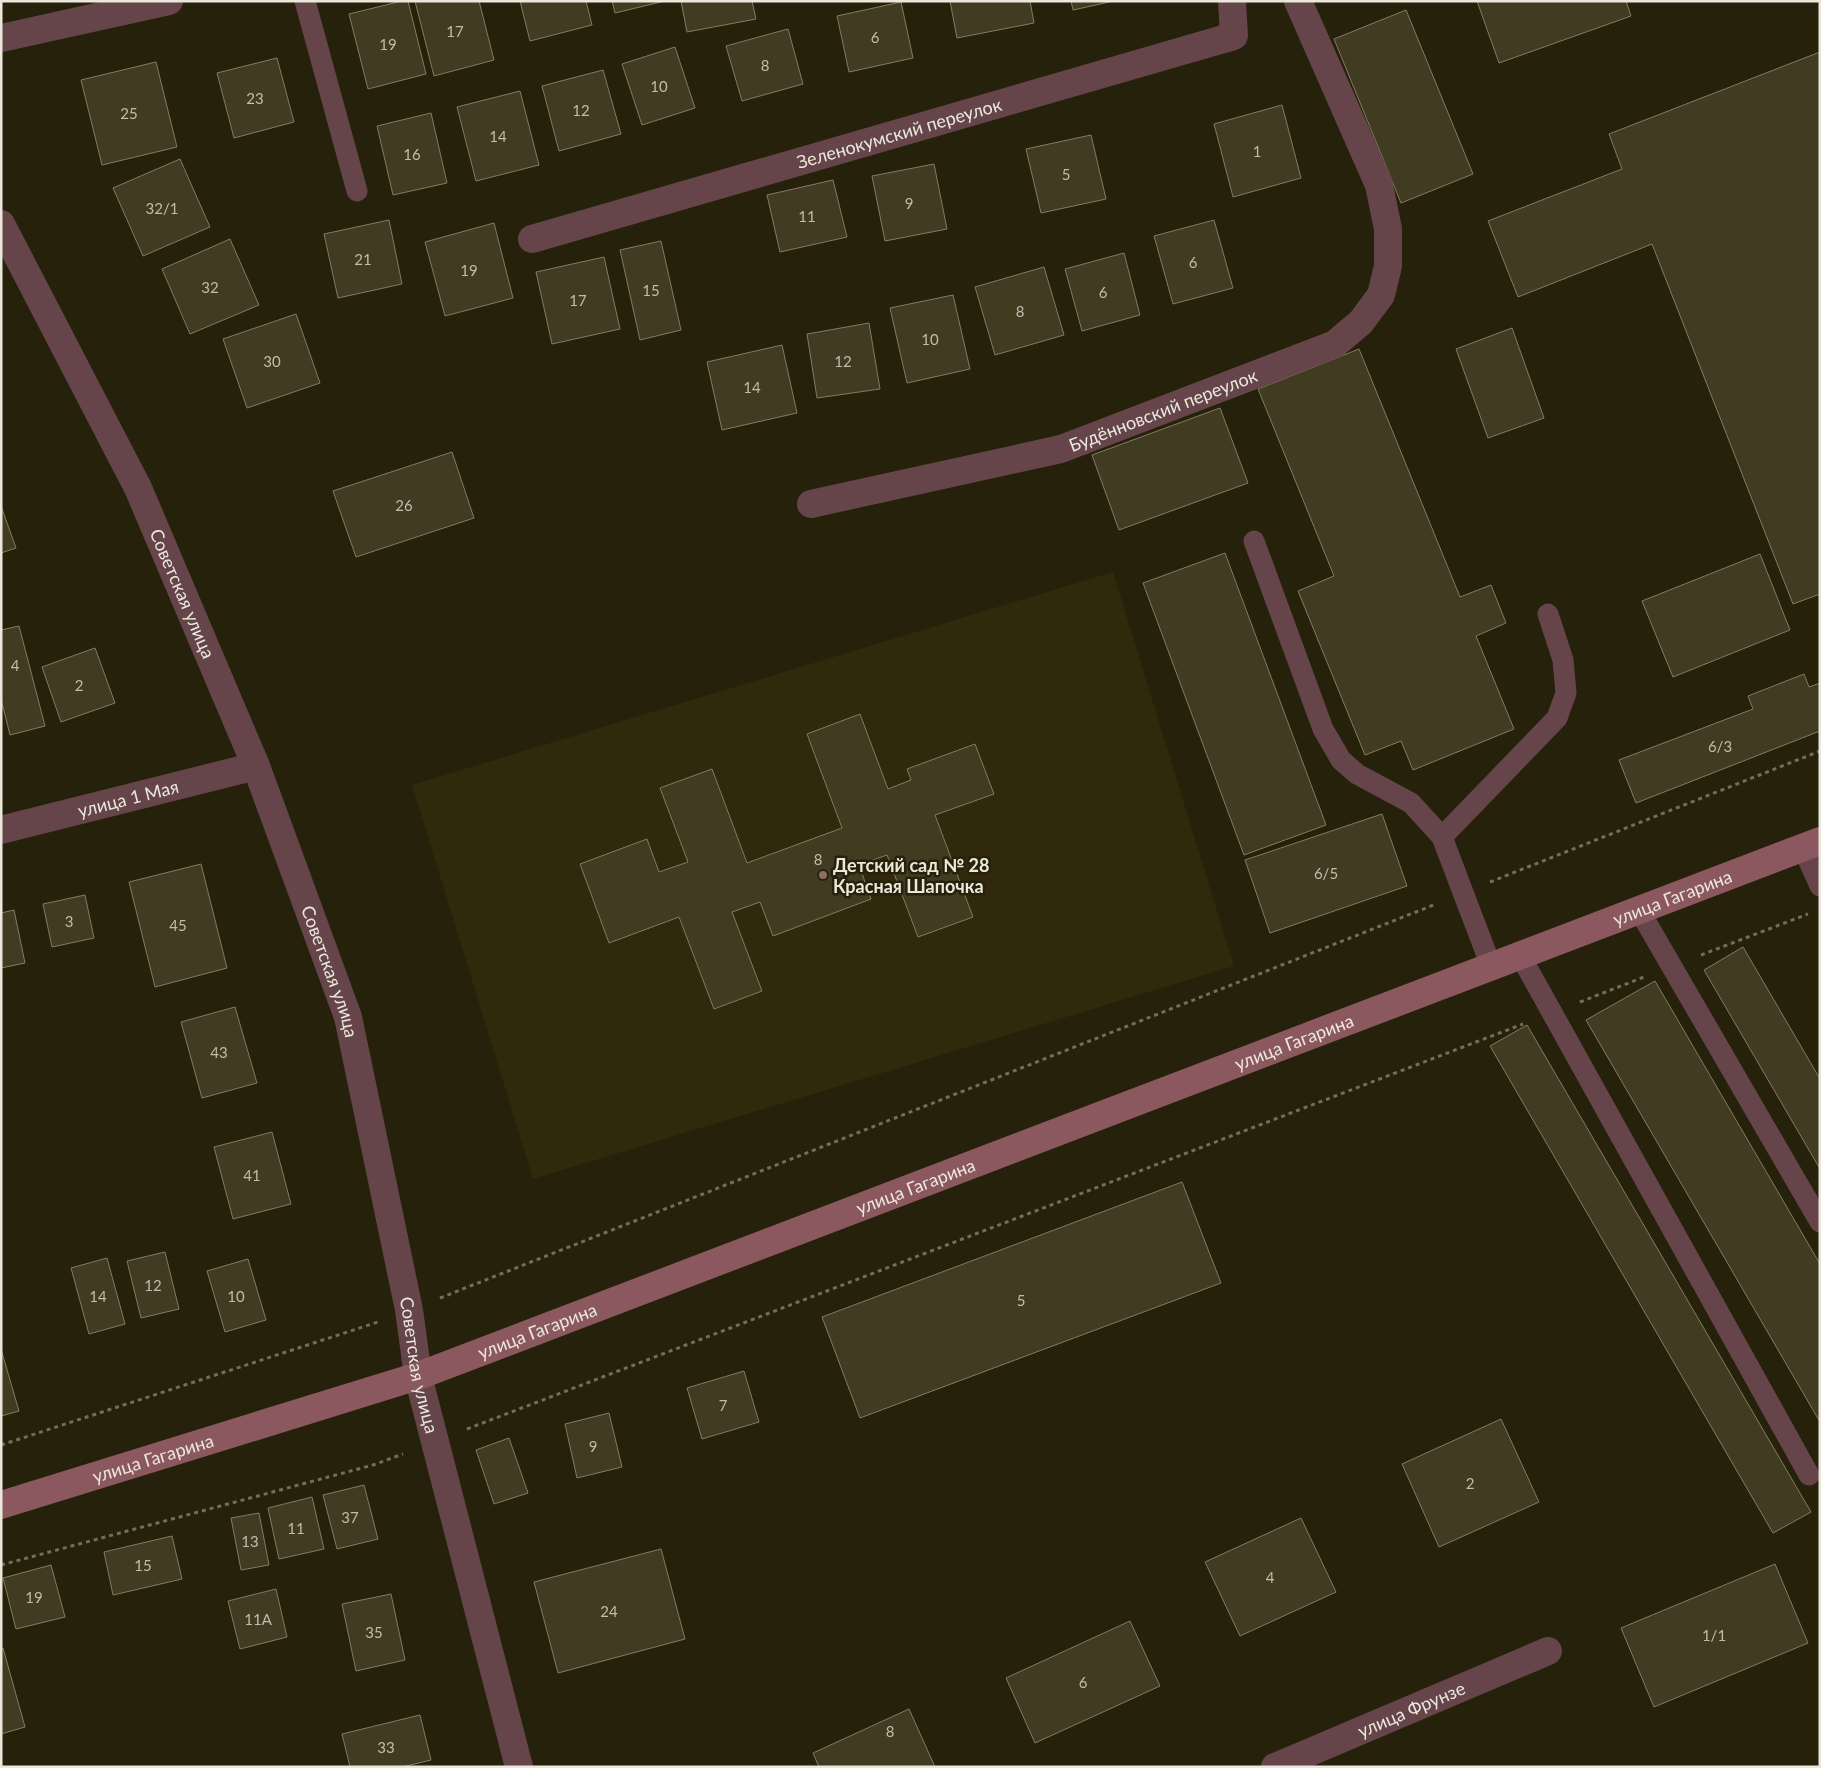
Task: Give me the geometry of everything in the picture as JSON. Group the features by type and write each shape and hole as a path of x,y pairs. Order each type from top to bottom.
{"main road":[{"name":"улица Гагарина","path":"1,1505 418,1376 1811,844"}],"street":[{"path":"1,38 169,1"},
{"name":"Зеленокумский переулок","path":"532,239 1234,36 1232,1"},
{"name":"Будённовский переулок","path":"811,504 1061,448 1335,344 1361,322 1381,294 1388,266 1388,229 1379,185 1298,1"},
{"name":"Советская улица","path":"1,224 138,488 256,766 348,1017 410,1310 418,1376 519,1767"},
{"name":"улица 1 Мая","path":"1,830 256,766"},
{"name":"улица Фрунзе","path":"1275,1767 1548,1651"}],"lane":[{"path":"306,1 357,192"},
{"path":"1254,541 1323,729 1341,760 1357,774 1411,804 1442,837 1491,966"},
{"path":"1442,837 1557,718 1566,693 1563,660 1548,614"},
{"path":"1811,844 1820,886"},
{"path":"1639,910 1820,1222"},
{"path":"1520,955 1810,1475"}],"path":[{"path":"1,1445 348,1334 1820,751"},
{"path":"1,1565 373,1465 1810,913"}],"shaded area":[{"name":"Детский сад № 28 Красная Шапочка","path":"1113,572 1234,966 533,1179 412,785"}],"building":[{"path":"408,1 426,74 368,89 349,14"},
{"path":"415,1 479,1 494,60 434,76"},
{"path":"520,1 586,1 592,25 530,41"},
{"path":"612,1 665,1 615,13"},
{"path":"681,1 752,1 756,19 687,32"},
{"path":"950,1 1030,1 1034,23 957,38"},
{"path":"1071,1 1114,1 1073,10"},
{"path":"1477,1 1626,1 1631,16 1499,63"},
{"path":"901,2 913,58 849,72 837,16"},
{"path":"1406,10 1473,174 1401,203 1334,39"},
{"path":"788,29 803,84 742,101 726,46"},
{"path":"675,47 695,108 642,125 622,64"},
{"path":"1820,52 1820,594 1793,604 1652,244 1518,297 1488,221 1622,169 1609,134"},
{"path":"277,58 294,122 234,138 217,73"},
{"path":"156,62 177,147 102,165 81,80"},
{"path":"603,70 621,134 559,151 542,86"},
{"path":"520,91 539,165 476,181 457,107"},
{"path":"1282,105 1301,178 1233,197 1214,124"},
{"path":"431,113 447,183 393,195 377,126"},
{"path":"1091,135 1106,199 1041,213 1026,149"},
{"path":"180,159 210,227 143,256 113,188"},
{"path":"934,164 947,229 885,241 872,176"},
{"path":"833,180 847,237 780,252 767,195"},
{"path":"389,220 402,284 338,298 324,234"},
{"path":"1214,220 1233,288 1173,304 1154,236"},
{"path":"494,223 513,298 445,316 425,242"},
{"path":"230,239 259,305 190,334 162,269"},
{"path":"661,241 681,330 640,340 620,250"},
{"path":"1124,253 1140,315 1082,331 1065,269"},
{"path":"604,257 620,329 552,344 536,272"},
{"path":"1044,267 1064,335 995,355 975,287"},
{"path":"953,295 970,369 907,383 890,308"},
{"path":"296,314 320,383 247,408 223,339"},
{"path":"869,323 880,389 817,398 807,334"},
{"path":"1512,328 1544,418 1488,438 1456,349"},
{"path":"782,345 797,413 722,430 707,362"},
{"path":"1359,349 1460,597 1491,585 1506,623 1476,636 1514,729 1413,770 1401,741 1365,755 1298,591 1334,576 1258,389"},
{"path":"1220,408 1248,483 1119,530 1092,455"},
{"path":"452,452 474,518 356,557 333,491"},
{"path":"1,506 16,548 1,553"},
{"path":"1225,553 1326,825 1244,855 1143,583"},
{"path":"1760,554 1790,630 1673,677 1642,601"},
{"path":"19,626 45,726 10,735 1,699 1,630"},
{"path":"95,648 115,703 61,722 42,667"},
{"path":"1804,674 1809,687 1820,683 1820,731 1636,803 1619,760 1753,709 1748,696"},
{"path":"860,714 888,789 911,780 907,769 975,744 994,794 935,815 973,917 918,937 887,855 859,865 871,899 773,936 760,902 732,912 762,991 714,1009 679,917 609,943 580,864 647,839 659,872 688,862 660,788 712,769 747,863 842,828 807,734"},
{"path":"1382,814 1407,886 1270,933 1245,860"},
{"path":"201,864 227,968 155,987 129,882"},
{"path":"85,895 94,938 52,947 43,904"},
{"path":"14,910 25,963 1,968 1,913"},
{"path":"1743,947 1820,1079 1820,1169 1704,970"},
{"path":"1655,981 1820,1264 1820,1422 1586,1020"},
{"path":"235,1007 257,1083 202,1098 181,1022"},
{"path":"1527,1025 1811,1512 1773,1533 1490,1046"},
{"path":"272,1132 291,1204 233,1219 214,1147"},
{"path":"1182,1182 1221,1283 860,1418 822,1317"},
{"path":"165,1252 179,1309 141,1318 127,1261"},
{"path":"107,1258 125,1324 89,1334 71,1268"},
{"path":"248,1259 266,1320 225,1332 207,1271"},
{"path":"1,1349 19,1411 1,1416"},
{"path":"744,1371 759,1422 702,1439 687,1388"},
{"path":"609,1413 622,1467 577,1478 565,1424"},
{"path":"1501,1419 1539,1502 1439,1547 1402,1464"},
{"path":"509,1438 528,1493 494,1504 476,1450"},
{"path":"364,1485 378,1539 337,1549 323,1495"},
{"path":"312,1497 324,1549 279,1559 268,1508"},
{"path":"259,1513 269,1565 241,1570 231,1518"},
{"path":"1301,1518 1336,1592 1240,1636 1205,1562"},
{"path":"172,1536 182,1579 113,1595 104,1552"},
{"path":"661,1549 685,1639 558,1673 534,1582"},
{"path":"1775,1564 1808,1643 1654,1707 1621,1628"},
{"path":"51,1565 65,1617 16,1629 3,1578"},
{"path":"276,1589 287,1637 240,1649 228,1601"},
{"path":"391,1594 405,1660 356,1671 342,1604"},
{"path":"1130,1621 1160,1686 1035,1743 1006,1678"},
{"path":"3,1648 25,1727 1,1734 1,1649"},
{"path":"909,1709 935,1767 819,1767 813,1753"},
{"path":"420,1715 431,1760 402,1767 350,1767 342,1734"}],"place":[{"name":"Детский сад № 28 Красная Шапочка","path":"823,875"}]}
